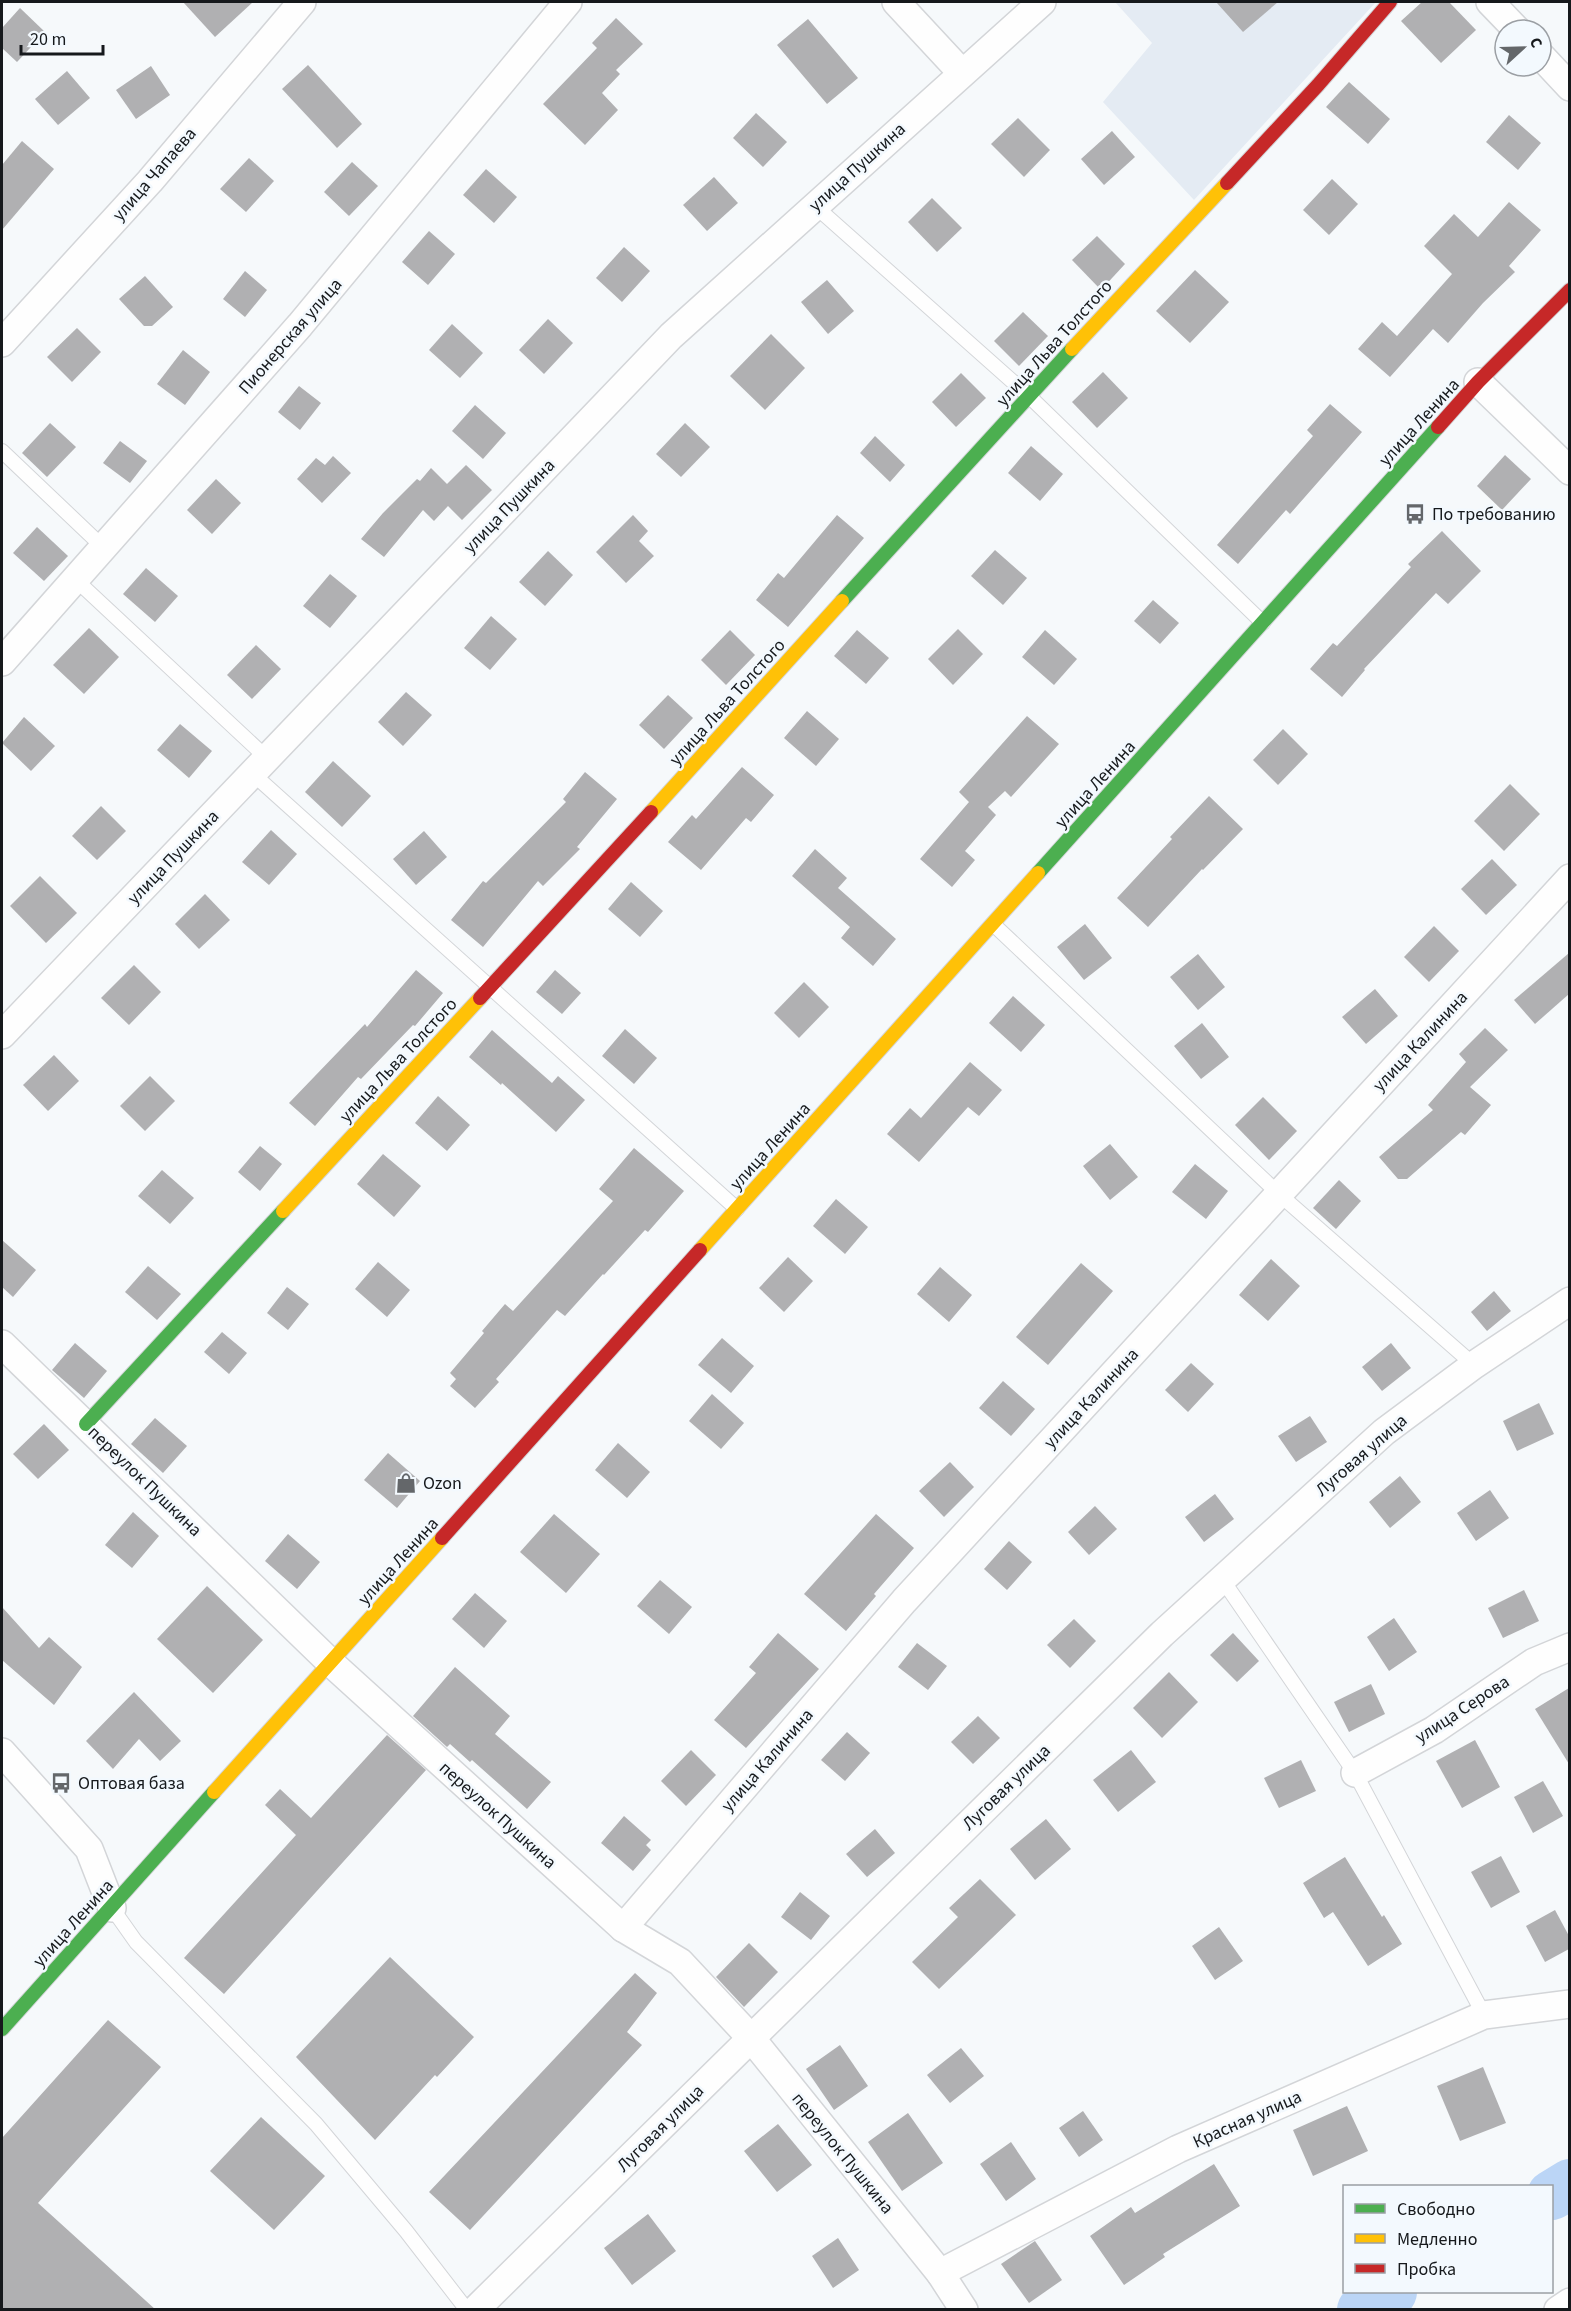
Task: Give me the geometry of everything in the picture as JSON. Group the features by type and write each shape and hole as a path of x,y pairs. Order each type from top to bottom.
{"street":[{"name":"улица Чапаева","path":"2,343 150,181 302,2"},
{"name":"Пионерская улица","path":"2,662 300,325 568,2"},
{"path":"896,2 962,73"},
{"name":"улица Пушкина","path":"2,1035 671,336 1041,2"},
{"name":"улица Льва Толстого","path":"86,1424 491,987 1318,85 1390,2"},
{"path":"1490,2 1505,18"},
{"path":"1553,69 1569,87"},
{"name":"улица Ленина","path":"2,2029 1478,382 1569,290"},
{"path":"1478,382 1569,471"},
{"name":"улица Калинина","path":"623,1928 904,1601 1569,878"},
{"name":"Луговая улица","path":"475,2310 1162,1634 1384,1432 1474,1365 1569,1301"},
{"name":"переулок Пушкина","path":"2,1344 331,1663 623,1928 680,1962 751,2038 940,2273 964,2310"},
{"name":"улица Серова","path":"1355,1773 1434,1730 1534,1662 1569,1647"},
{"path":"2,1752 89,1849 112,1908"},
{"name":"Красная улица","path":"940,2273 1178,2149 1484,2015 1569,2004"},
{"path":"1558,2310 1569,2302"}],"lane":[{"path":"815,206 1030,397 1263,622"},
{"path":"2,452 104,548"},
{"path":"76,580 261,766 491,987 737,1209"},
{"path":"993,924 1279,1194 1474,1365"},
{"path":"1222,1579 1355,1773 1484,2015"},
{"path":"112,1908 136,1942 316,2124 406,2231 467,2310"}],"shaded area":[{"path":"1115,2 1376,2 1194,200 1103,102 1152,43"}],"building":[{"path":"183,2 253,2 215,37"},
{"path":"1216,2 1278,2 1243,32"},
{"path":"1422,2 1449,2 1476,30 1441,63 1401,21"},
{"path":"20,8 45,32 17,62 2,48 2,28"},
{"path":"616,18 643,44 616,70 620,74 602,93 618,110 585,145 543,104 597,48 592,43"},
{"path":"808,19 858,78 827,104 777,45"},
{"path":"308,65 362,124 337,148 282,89"},
{"path":"151,66 170,95 136,119 116,90"},
{"path":"67,71 90,98 58,125 35,99"},
{"path":"1349,82 1390,119 1368,144 1326,107"},
{"path":"756,113 787,142 763,167 733,138"},
{"path":"1509,115 1541,143 1518,170 1486,142"},
{"path":"1018,118 1050,150 1024,177 991,144"},
{"path":"1112,131 1135,157 1104,185 1081,159"},
{"path":"22,141 54,169 2,230 2,165"},
{"path":"249,158 274,181 246,212 220,189"},
{"path":"352,162 378,186 349,216 324,192"},
{"path":"486,169 517,197 494,223 463,195"},
{"path":"714,177 738,203 707,231 683,205"},
{"path":"1332,179 1358,204 1329,235 1303,210"},
{"path":"932,198 962,228 937,252 908,222"},
{"path":"1509,202 1541,230 1509,266 1515,272 1483,303 1448,343 1433,329 1390,377 1358,349 1382,322 1397,336 1452,274 1424,246 1454,214 1478,237"},
{"path":"429,231 455,254 428,285 402,262"},
{"path":"1097,236 1125,264 1101,290 1072,260"},
{"path":"624,247 650,271 622,302 596,278"},
{"path":"1195,270 1229,302 1190,343 1156,311"},
{"path":"245,271 267,290 245,317 223,299"},
{"path":"145,276 173,307 152,326 144,326 119,299"},
{"path":"827,280 854,311 828,334 801,302"},
{"path":"1023,312 1048,336 1019,366 994,341"},
{"path":"548,319 573,343 544,374 519,350"},
{"path":"452,324 483,353 460,378 429,350"},
{"path":"77,328 101,352 72,382 47,357"},
{"path":"771,334 805,368 765,410 730,376"},
{"path":"183,350 210,372 185,405 157,384"},
{"path":"1103,372 1128,398 1097,428 1072,402"},
{"path":"961,373 986,398 956,427 932,402"},
{"path":"299,386 321,403 300,430 278,412"},
{"path":"1330,404 1362,432 1290,514 1286,510 1238,564 1217,545 1313,436 1307,430"},
{"path":"475,405 506,433 483,459 452,431"},
{"path":"50,423 76,447 47,477 22,453"},
{"path":"685,423 710,447 681,477 656,454"},
{"path":"875,436 905,465 890,482 860,453"},
{"path":"120,441 147,461 130,483 103,463"},
{"path":"1031,446 1063,474 1040,501 1008,473"},
{"path":"1505,455 1531,479 1502,510 1477,486"},
{"path":"333,456 351,473 322,503 297,479 316,458 325,465"},
{"path":"466,465 492,490 462,520 448,506 434,521 423,510 384,557 361,539 383,513 417,479 420,481 431,468 447,484"},
{"path":"216,479 241,503 212,534 187,510"},
{"path":"633,515 648,531 639,541 654,556 626,583 596,552"},
{"path":"837,515 864,538 788,627 756,600 778,573 784,578"},
{"path":"37,527 68,556 44,581 13,553"},
{"path":"1442,531 1481,571 1448,604 1436,593 1364,669 1342,697 1310,669 1333,643 1337,646 1411,567 1408,564"},
{"path":"995,550 1027,578 1003,605 971,576"},
{"path":"548,551 573,575 545,606 519,582"},
{"path":"146,568 178,596 155,622 123,594"},
{"path":"330,574 357,596 330,628 303,606"},
{"path":"1153,600 1179,623 1160,644 1134,621"},
{"path":"491,616 517,639 490,670 464,648"},
{"path":"89,628 119,657 84,694 53,665"},
{"path":"958,629 983,654 953,685 928,659"},
{"path":"730,630 755,655 726,685 701,660"},
{"path":"857,630 889,658 866,684 834,656"},
{"path":"1045,630 1077,659 1054,685 1022,657"},
{"path":"256,645 281,669 252,699 227,675"},
{"path":"406,692 432,715 403,746 378,722"},
{"path":"668,695 693,718 664,749 639,725"},
{"path":"807,711 839,739 816,766 784,738"},
{"path":"1027,716 1059,744 1011,797 1005,791 988,807 996,815 965,851 975,860 952,887 920,859 969,802 959,792"},
{"path":"24,717 55,746 31,771 2,743"},
{"path":"180,724 212,751 189,778 157,750"},
{"path":"1283,729 1308,754 1278,785 1253,760"},
{"path":"333,761 371,796 342,827 305,792"},
{"path":"742,767 774,795 751,822 746,818 701,870 668,842 692,815 696,819"},
{"path":"585,772 617,799 577,847 580,849 543,886 538,881 483,947 451,920 483,881 486,883 566,802 563,799"},
{"path":"1510,784 1540,814 1504,851 1474,821"},
{"path":"1209,796 1243,829 1148,927 1117,898"},
{"path":"101,806 126,831 97,860 72,836"},
{"path":"271,830 297,854 269,885 242,862"},
{"path":"424,831 447,857 416,885 393,859"},
{"path":"815,849 847,878 838,888 896,939 873,966 841,938 850,927 792,876"},
{"path":"1492,859 1517,885 1486,915 1461,889"},
{"path":"40,876 77,913 46,943 10,906"},
{"path":"631,882 663,911 640,937 608,909"},
{"path":"205,894 230,920 199,949 175,924"},
{"path":"1085,924 1112,958 1084,980 1057,947"},
{"path":"1434,926 1459,951 1429,982 1404,957"},
{"path":"1569,953 1569,994 1535,1024 1514,1000"},
{"path":"1198,954 1225,987 1198,1010 1170,977"},
{"path":"134,965 161,992 129,1025 101,998"},
{"path":"416,970 443,993 415,1026 413,1025 361,1079 358,1077 315,1126 289,1103 365,1024 367,1027"},
{"path":"555,970 581,993 562,1014 536,992"},
{"path":"804,982 829,1007 799,1038 774,1013"},
{"path":"1375,989 1398,1016 1366,1044 1342,1017"},
{"path":"1013,996 1045,1025 1021,1052 989,1023"},
{"path":"1202,1023 1229,1057 1201,1079 1174,1046"},
{"path":"1485,1028 1508,1050 1470,1087 1491,1105 1465,1135 1461,1132 1407,1179 1398,1179 1379,1157 1433,1110 1428,1105 1466,1062 1459,1054"},
{"path":"625,1029 657,1058 634,1084 602,1056"},
{"path":"492,1030 552,1083 558,1076 585,1100 556,1132 502,1083 501,1085 469,1057"},
{"path":"54,1055 79,1081 48,1111 23,1085"},
{"path":"970,1062 1002,1090 979,1116 968,1107 919,1162 887,1134 910,1108 921,1118"},
{"path":"150,1076 175,1101 145,1131 120,1106"},
{"path":"438,1096 470,1125 447,1151 415,1123"},
{"path":"1263,1097 1297,1131 1269,1160 1235,1125"},
{"path":"1110,1144 1138,1177 1110,1200 1083,1166"},
{"path":"260,1146 282,1164 260,1191 238,1172"},
{"path":"634,1148 684,1191 648,1232 645,1230 565,1316 557,1310 496,1379 499,1382 475,1408 450,1386 456,1379 450,1373 505,1304 513,1311 613,1201 599,1189"},
{"path":"383,1154 421,1186 394,1217 357,1184"},
{"path":"1195,1164 1228,1191 1206,1219 1172,1192"},
{"path":"162,1170 194,1198 170,1224 138,1196"},
{"path":"1339,1180 1361,1201 1336,1229 1313,1208"},
{"path":"836,1199 868,1227 845,1254 813,1226"},
{"path":"2,1240 36,1270 13,1297 2,1287"},
{"path":"788,1257 813,1281 784,1312 759,1288"},
{"path":"1271,1259 1300,1286 1268,1321 1239,1295"},
{"path":"378,1262 410,1290 387,1317 355,1289"},
{"path":"1081,1263 1113,1291 1048,1365 1016,1337"},
{"path":"148,1266 181,1294 157,1320 125,1292"},
{"path":"940,1267 972,1295 949,1322 917,1294"},
{"path":"287,1287 309,1304 288,1330 267,1313"},
{"path":"1494,1291 1511,1311 1487,1331 1471,1312"},
{"path":"222,1332 247,1353 229,1374 204,1352"},
{"path":"722,1338 754,1366 731,1393 698,1365"},
{"path":"75,1343 107,1371 84,1398 52,1370"},
{"path":"1391,1343 1411,1368 1382,1391 1362,1367"},
{"path":"1191,1363 1214,1384 1188,1412 1165,1390"},
{"path":"1003,1381 1035,1409 1011,1436 979,1408"},
{"path":"712,1394 744,1423 721,1449 689,1421"},
{"path":"1539,1403 1554,1434 1517,1451 1503,1421"},
{"path":"1310,1416 1327,1442 1296,1462 1278,1436"},
{"path":"155,1418 187,1446 163,1473 131,1444"},
{"path":"44,1424 69,1450 38,1479 13,1454"},
{"path":"618,1443 650,1472 627,1498 595,1470"},
{"path":"388,1453 420,1481 397,1508 364,1480"},
{"path":"950,1462 974,1487 944,1517 919,1491"},
{"path":"1400,1476 1421,1502 1390,1528 1369,1502"},
{"path":"1490,1490 1509,1518 1476,1541 1457,1513"},
{"path":"1215,1494 1234,1519 1204,1542 1185,1517"},
{"path":"1095,1506 1117,1529 1089,1555 1068,1532"},
{"path":"133,1512 159,1536 132,1568 105,1545"},
{"path":"554,1514 600,1554 566,1593 520,1552"},
{"path":"876,1514 914,1548 846,1631 804,1594"},
{"path":"288,1534 320,1562 297,1589 265,1561"},
{"path":"1009,1541 1032,1562 1007,1590 984,1569"},
{"path":"660,1580 692,1607 669,1634 637,1606"},
{"path":"207,1586 263,1640 213,1693 157,1639"},
{"path":"1524,1590 1539,1621 1503,1638 1488,1608"},
{"path":"475,1593 507,1621 484,1648 452,1619"},
{"path":"2,1607 39,1648 49,1637 82,1667 54,1705 2,1660"},
{"path":"1394,1618 1417,1652 1389,1671 1367,1637"},
{"path":"1074,1619 1096,1641 1070,1668 1047,1645"},
{"path":"778,1633 819,1669 746,1748 714,1720 756,1673 749,1667"},
{"path":"1233,1633 1259,1661 1237,1682 1210,1655"},
{"path":"917,1643 947,1666 928,1690 898,1667"},
{"path":"455,1667 510,1716 495,1734 551,1782 527,1809 472,1760 470,1762 450,1744 447,1747 413,1716"},
{"path":"1169,1672 1198,1702 1162,1738 1133,1708"},
{"path":"1371,1684 1385,1714 1349,1732 1334,1702"},
{"path":"1569,1688 1569,1764 1535,1709"},
{"path":"134,1692 181,1741 160,1761 139,1739 113,1769 86,1741"},
{"path":"978,1716 1000,1738 973,1764 951,1742"},
{"path":"847,1732 870,1753 845,1781 821,1760"},
{"path":"387,1735 426,1770 224,1994 184,1958 296,1835 265,1805 280,1789 311,1818"},
{"path":"1475,1740 1500,1787 1462,1808 1436,1761"},
{"path":"691,1750 716,1775 686,1806 661,1781"},
{"path":"1131,1750 1156,1782 1118,1812 1093,1780"},
{"path":"1301,1760 1316,1791 1279,1808 1264,1778"},
{"path":"1543,1781 1563,1816 1533,1833 1514,1797"},
{"path":"624,1816 651,1840 646,1845 651,1850 633,1871 601,1843"},
{"path":"1046,1819 1071,1849 1035,1880 1010,1849"},
{"path":"875,1829 895,1853 867,1877 846,1854"},
{"path":"1501,1856 1520,1892 1491,1908 1471,1872"},
{"path":"1345,1857 1382,1917 1384,1915 1402,1944 1368,1966 1333,1912 1324,1918 1303,1883"},
{"path":"980,1879 1016,1915 939,1989 912,1962 958,1917 949,1908"},
{"path":"800,1892 830,1916 811,1940 781,1917"},
{"path":"1555,1910 1569,1936 1569,1949 1545,1962 1526,1926"},
{"path":"1219,1927 1243,1961 1215,1980 1192,1946"},
{"path":"749,1943 778,1972 744,2007 716,1977"},
{"path":"390,1957 474,2037 375,2140 296,2057"},
{"path":"635,1973 657,1993 627,2032 642,2045 470,2230 429,2192"},
{"path":"108,2020 161,2067 38,2203 156,2310 2,2310 2,2138"},
{"path":"840,2045 868,2086 834,2110 806,2069"},
{"path":"961,2048 984,2076 950,2103 927,2075"},
{"path":"1483,2067 1506,2123 1460,2141 1437,2086"},
{"path":"1347,2106 1368,2151 1313,2176 1293,2130"},
{"path":"1083,2111 1103,2140 1079,2157 1059,2128"},
{"path":"908,2113 943,2163 902,2191 868,2142"},
{"path":"261,2117 325,2176 274,2230 210,2171"},
{"path":"778,2124 812,2165 777,2192 744,2151"},
{"path":"1011,2142 1036,2179 1006,2201 980,2164"},
{"path":"1214,2164 1240,2206 1163,2254 1165,2257 1124,2285 1090,2236 1131,2207 1135,2213"},
{"path":"648,2214 676,2251 632,2285 604,2248"},
{"path":"838,2238 859,2270 833,2288 812,2256"},
{"path":"1035,2241 1062,2280 1029,2303 1001,2264"}],"waterway":[{"path":"1553,2194 1570,2184"},
{"path":"1362,2310 1390,2293"}],"traffic: fast":[{"path":"842,601 1072,349"},
{"path":"1038,873 1438,427"},
{"path":"86,1424 283,1211"},
{"path":"2,2029 214,1792"}],"traffic: slow":[{"path":"1072,349 1227,183"},
{"path":"651,812 842,601"},
{"path":"700,1250 1038,873"},
{"path":"283,1211 480,998"},
{"path":"214,1792 442,1538"}],"traffic: jam":[{"path":"1227,183 1318,85 1390,2"},
{"path":"1438,427 1478,382 1570,290"},
{"path":"480,998 651,812"},
{"path":"442,1538 700,1250"}],"place":[{"name":"По требованию","path":"1415,514"},
{"name":"Ozon","path":"406,1483"},
{"name":"Оптовая база","path":"61,1783"}]}
